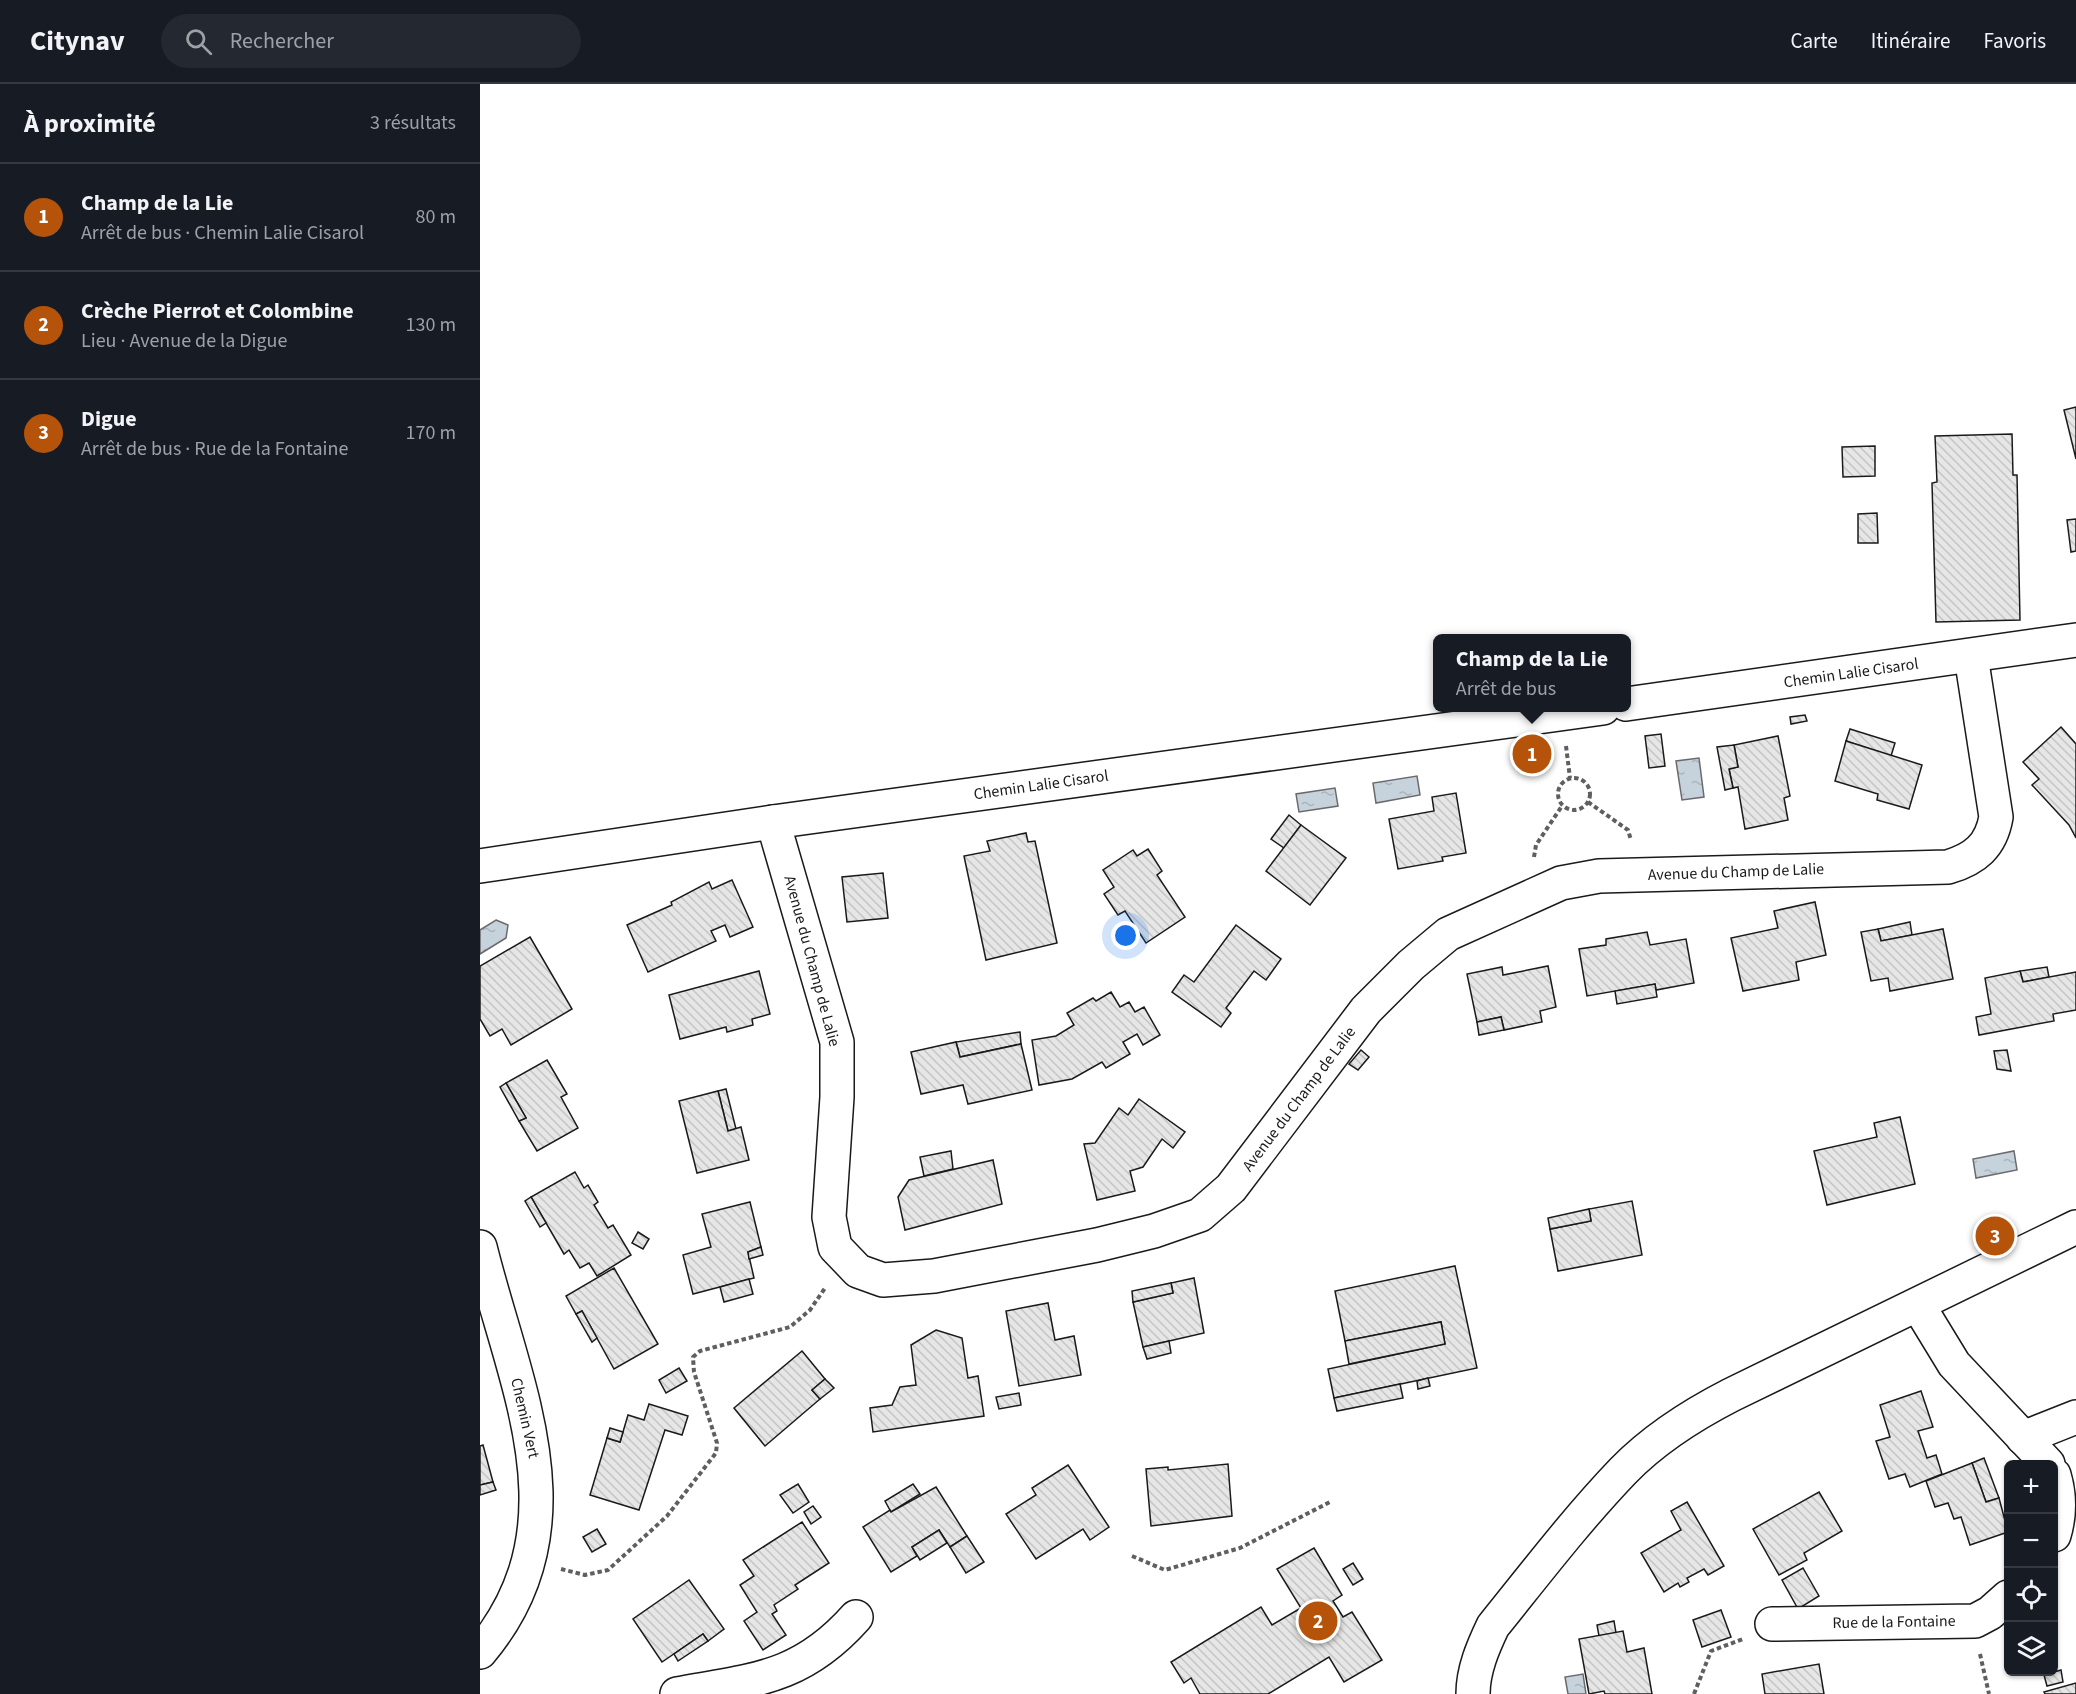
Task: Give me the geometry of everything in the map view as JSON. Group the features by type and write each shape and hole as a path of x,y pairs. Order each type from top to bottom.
{"street":[{"name":"Chemin Lalie Cisarol","path":"1631,703 2076,640"},
{"name":"Avenue du Champ de Lalie","path":"773,822 837,1042 837,1097 829,1217 835,1247 858,1270 884,1280 934,1276 1097,1245 1154,1231 1200,1215 1231,1188 1366,1010 1411,964 1448,934 1561,883 1599,876 1948,867 1968,861 1987,843 1996,817 1971,656"},
{"name":"Chemin Lalie Cisarol","path":"480,866 773,822 1574,712"},
{"path":"1473,1694 1473,1680 1483,1646 1493,1626 1623,1471 1658,1441 1693,1415 1721,1400 1857,1331 1918,1305 2076,1227"},
{"name":"Chemin Vert","path":"480,1247 532,1436 537,1475 536,1517 530,1561 516,1596 480,1652"},
{"path":"1918,1305 1954,1364 2044,1460"},
{"path":"2023,1438 2076,1417"},
{"path":"2058,1487 2058,1522"},
{"name":"Rue de la Fontaine","path":"1772,1624 1975,1620 1990,1613 2004,1601"},
{"path":"677,1694 762,1679 803,1663 834,1641 856,1617"}],"path":[{"path":"1527,899 1536,845 1562,806 1558,790 1562,782 1570,778 1579,779 1587,785 1590,793 1587,802 1580,809 1571,810 1562,806"},
{"path":"1587,802 1628,830 1644,875"},
{"path":"530,1561 585,1575 608,1570 667,1516 716,1453 717,1443 694,1372 693,1357 700,1351 790,1327 810,1310 846,1258"},
{"path":"1132,1556 1165,1570 1240,1548 1332,1501"},
{"path":"1694,1694 1711,1652 1756,1634 1772,1624"}],"water":[{"path":"1699,758 1704,797 1682,800 1676,761"},
{"path":"1417,776 1420,795 1376,803 1373,783"},
{"path":"1335,788 1338,806 1299,812 1296,794"},
{"path":"496,920 508,925 506,938 480,954 480,930"},
{"path":"2014,1151 2017,1170 1976,1178 1973,1159"},
{"path":"1583,1674 1586,1694 1568,1694 1565,1677"}],"building":[{"path":"2076,407 2076,459 2064,410"},
{"path":"2012,434 2013,475 2017,475 2020,620 1936,622 1932,483 1937,482 1935,436"},
{"path":"1875,446 1875,476 1843,477 1842,447"},
{"path":"1877,513 1878,543 1858,543 1858,514"},
{"path":"2076,519 2076,551 2071,552 2067,520"},
{"path":"1805,715 1807,721 1791,724 1790,717"},
{"path":"2061,727 2076,744 2076,838 2069,825 2032,785 2039,779 2023,762"},
{"path":"1850,729 1895,743 1891,756 1846,741"},
{"path":"1661,734 1665,766 1649,768 1645,736"},
{"path":"1778,736 1790,796 1784,798 1788,820 1745,829 1738,787 1733,788 1729,769 1738,767 1734,745"},
{"path":"1846,741 1922,765 1909,809 1877,800 1878,794 1835,781"},
{"path":"1734,745 1738,767 1729,769 1733,788 1725,790 1717,747"},
{"path":"1456,793 1466,853 1442,857 1443,861 1398,869 1389,819 1434,811 1432,797"},
{"path":"1289,815 1301,825 1284,848 1271,839"},
{"path":"1301,825 1346,858 1310,905 1266,871"},
{"path":"1026,833 1028,842 1035,841 1057,943 986,960 964,856 990,851 987,841"},
{"path":"1148,849 1162,871 1157,875 1185,917 1146,943 1125,911 1118,915 1104,894 1114,887 1103,870 1133,850 1137,856"},
{"path":"883,873 888,918 847,922 842,877"},
{"path":"732,880 753,927 730,937 725,925 711,931 716,941 648,972 627,925 672,905 671,902 709,882 712,889"},
{"path":"1815,902 1826,955 1796,962 1799,980 1743,991 1731,938 1778,928 1774,911"},
{"path":"1910,922 1912,935 1881,941 1878,929"},
{"path":"1236,925 1281,959 1266,980 1254,971 1226,1008 1231,1013 1221,1027 1172,992 1184,975 1194,982"},
{"path":"1878,929 1881,941 1943,929 1953,979 1890,991 1888,978 1871,981 1861,932"},
{"path":"1647,932 1650,945 1686,939 1694,983 1656,990 1655,984 1587,996 1579,949 1606,945 1606,939"},
{"path":"530,937 572,1009 511,1045 502,1029 490,1036 480,1019 480,966"},
{"path":"1548,966 1556,1007 1540,1011 1542,1022 1504,1030 1501,1017 1477,1022 1467,974 1502,967 1503,975"},
{"path":"2047,967 2049,977 2023,982 2020,971"},
{"path":"759,971 770,1014 752,1019 753,1025 727,1032 726,1027 680,1039 669,995"},
{"path":"2020,971 2023,982 2076,972 2076,1010 2053,1014 2054,1021 1979,1035 1976,1017 1991,1014 1985,978"},
{"path":"1655,984 1657,997 1617,1004 1615,991"},
{"path":"1111,992 1120,1007 1129,1002 1135,1012 1144,1007 1160,1035 1143,1045 1137,1034 1123,1042 1130,1054 1106,1068 1102,1062 1072,1079 1039,1085 1032,1040 1056,1036 1074,1025 1067,1013 1093,998 1096,1001"},
{"path":"1501,1017 1504,1030 1479,1035 1477,1022"},
{"path":"1020,1032 1021,1044 960,1057 956,1042"},
{"path":"956,1042 960,1057 1021,1044 1032,1090 968,1104 963,1085 921,1094 911,1052"},
{"path":"1361,1050 1369,1057 1358,1070 1349,1064"},
{"path":"2007,1050 2011,1071 1997,1069 1994,1051"},
{"path":"547,1060 567,1094 561,1097 578,1128 537,1151 519,1121 526,1118 506,1083"},
{"path":"506,1083 526,1118 519,1121 500,1087"},
{"path":"726,1089 736,1129 728,1131 718,1091"},
{"path":"718,1091 728,1131 741,1127 749,1160 697,1173 679,1101"},
{"path":"1139,1099 1185,1132 1173,1148 1162,1139 1143,1167 1130,1171 1135,1191 1097,1200 1084,1144 1095,1143 1119,1108 1128,1115"},
{"path":"1900,1117 1915,1184 1827,1205 1814,1151 1877,1137 1874,1123"},
{"path":"951,1151 953,1169 924,1176 920,1157"},
{"path":"993,1160 1002,1204 905,1230 898,1197 909,1180"},
{"path":"575,1172 584,1188 588,1185 598,1202 594,1205 608,1228 613,1225 631,1255 597,1276 589,1263 580,1268 569,1250 564,1254 531,1197"},
{"path":"531,1197 546,1223 540,1227 525,1201"},
{"path":"1632,1201 1642,1255 1558,1271 1550,1229 1591,1221 1589,1209"},
{"path":"750,1202 761,1247 748,1252 754,1278 693,1294 683,1255 711,1247 702,1214"},
{"path":"1589,1209 1591,1221 1550,1229 1548,1218"},
{"path":"638,1232 649,1239 643,1249 632,1243"},
{"path":"761,1247 763,1255 749,1259 748,1252"},
{"path":"1455,1266 1477,1368 1334,1398 1328,1369 1445,1344 1441,1322 1345,1341 1335,1291"},
{"path":"614,1268 658,1344 614,1369 582,1311 576,1314 566,1296"},
{"path":"1194,1278 1204,1333 1143,1347 1133,1302 1173,1293 1171,1283"},
{"path":"749,1279 753,1294 724,1302 720,1287"},
{"path":"1171,1283 1173,1293 1133,1302 1132,1291"},
{"path":"1048,1303 1055,1340 1074,1336 1081,1375 1019,1386 1006,1311"},
{"path":"582,1311 597,1338 592,1342 576,1314"},
{"path":"1441,1322 1445,1344 1349,1364 1345,1341"},
{"path":"936,1330 962,1338 968,1378 978,1376 984,1416 873,1432 870,1408 892,1405 900,1387 916,1385 911,1345"},
{"path":"1169,1341 1171,1353 1147,1359 1143,1347"},
{"path":"802,1351 825,1379 812,1390 820,1399 765,1446 734,1408"},
{"path":"679,1368 687,1381 666,1393 659,1380"},
{"path":"1428,1378 1430,1386 1418,1389 1417,1381"},
{"path":"825,1379 834,1388 820,1399 812,1390"},
{"path":"1400,1384 1403,1398 1337,1411 1334,1398"},
{"path":"1921,1391 1933,1427 1918,1431 1927,1458 1936,1455 1942,1474 1910,1487 1905,1474 1889,1479 1876,1441 1890,1437 1880,1405"},
{"path":"1019,1393 1021,1405 999,1409 996,1397"},
{"path":"649,1404 688,1416 682,1435 665,1430 639,1510 590,1495 607,1438 620,1442 628,1415 644,1420"},
{"path":"610,1428 623,1432 620,1442 607,1438"},
{"path":"483,1445 493,1482 480,1485 480,1446"},
{"path":"1984,1458 1999,1498 1986,1502 1972,1463"},
{"path":"1972,1463 1986,1502 1999,1498 2004,1517 2004,1533 1970,1545 1961,1517 1954,1519 1948,1503 1935,1507 1926,1481"},
{"path":"1228,1464 1232,1516 1151,1526 1146,1469 1168,1467 1168,1470"},
{"path":"1068,1465 1109,1527 1090,1540 1083,1529 1036,1559 1006,1514 1036,1495 1032,1488"},
{"path":"493,1482 496,1490 480,1495 480,1485"},
{"path":"798,1484 809,1502 793,1513 780,1495"},
{"path":"913,1484 920,1494 891,1512 885,1501"},
{"path":"936,1487 967,1536 950,1547 939,1530 912,1547 917,1556 891,1572 863,1527 890,1510 891,1512"},
{"path":"1819,1492 1842,1531 1804,1553 1807,1560 1779,1575 1753,1529"},
{"path":"1687,1502 1724,1566 1708,1575 1704,1569 1687,1578 1689,1582 1680,1587 1678,1583 1664,1592 1641,1553 1681,1530 1671,1511"},
{"path":"813,1506 821,1517 811,1524 804,1512"},
{"path":"802,1522 829,1563 795,1585 798,1589 774,1605 777,1611 772,1614 786,1635 763,1650 744,1621 757,1612 740,1585 754,1576 743,1560"},
{"path":"597,1529 606,1544 592,1552 583,1537"},
{"path":"939,1530 947,1543 920,1560 912,1547"},
{"path":"967,1536 984,1562 966,1573 950,1547"},
{"path":"1314,1548 1342,1595 1333,1601 1343,1617 1352,1612 1382,1660 1344,1682 1329,1657 1268,1694 1200,1694 1191,1678 1184,1683 1171,1662 1261,1607 1272,1625 1301,1608 1277,1569"},
{"path":"1353,1563 1363,1579 1353,1585 1343,1569"},
{"path":"1803,1568 1819,1596 1798,1609 1782,1580"},
{"path":"689,1580 724,1629 708,1641 703,1634 662,1662 633,1619"},
{"path":"1721,1610 1731,1637 1702,1647 1693,1620"},
{"path":"1614,1621 1616,1633 1599,1636 1597,1625"},
{"path":"1623,1631 1627,1652 1644,1648 1652,1694 1605,1694 1604,1691 1589,1694 1579,1639"},
{"path":"703,1634 708,1641 678,1661 674,1654"},
{"path":"1819,1664 1824,1694 1765,1694 1762,1674"},
{"path":"2061,1670 2063,1682 2047,1686 2044,1676 2058,1676 2058,1671"},
{"path":"2076,1683 2076,1694 2045,1694 2044,1692"}],"place":[{"name":"Champ de la Lie","path":"1532,754"},
{"name":"Digue","path":"1995,1236"},
{"name":"Crèche Pierrot et Colombine","path":"1318,1621"}]}
